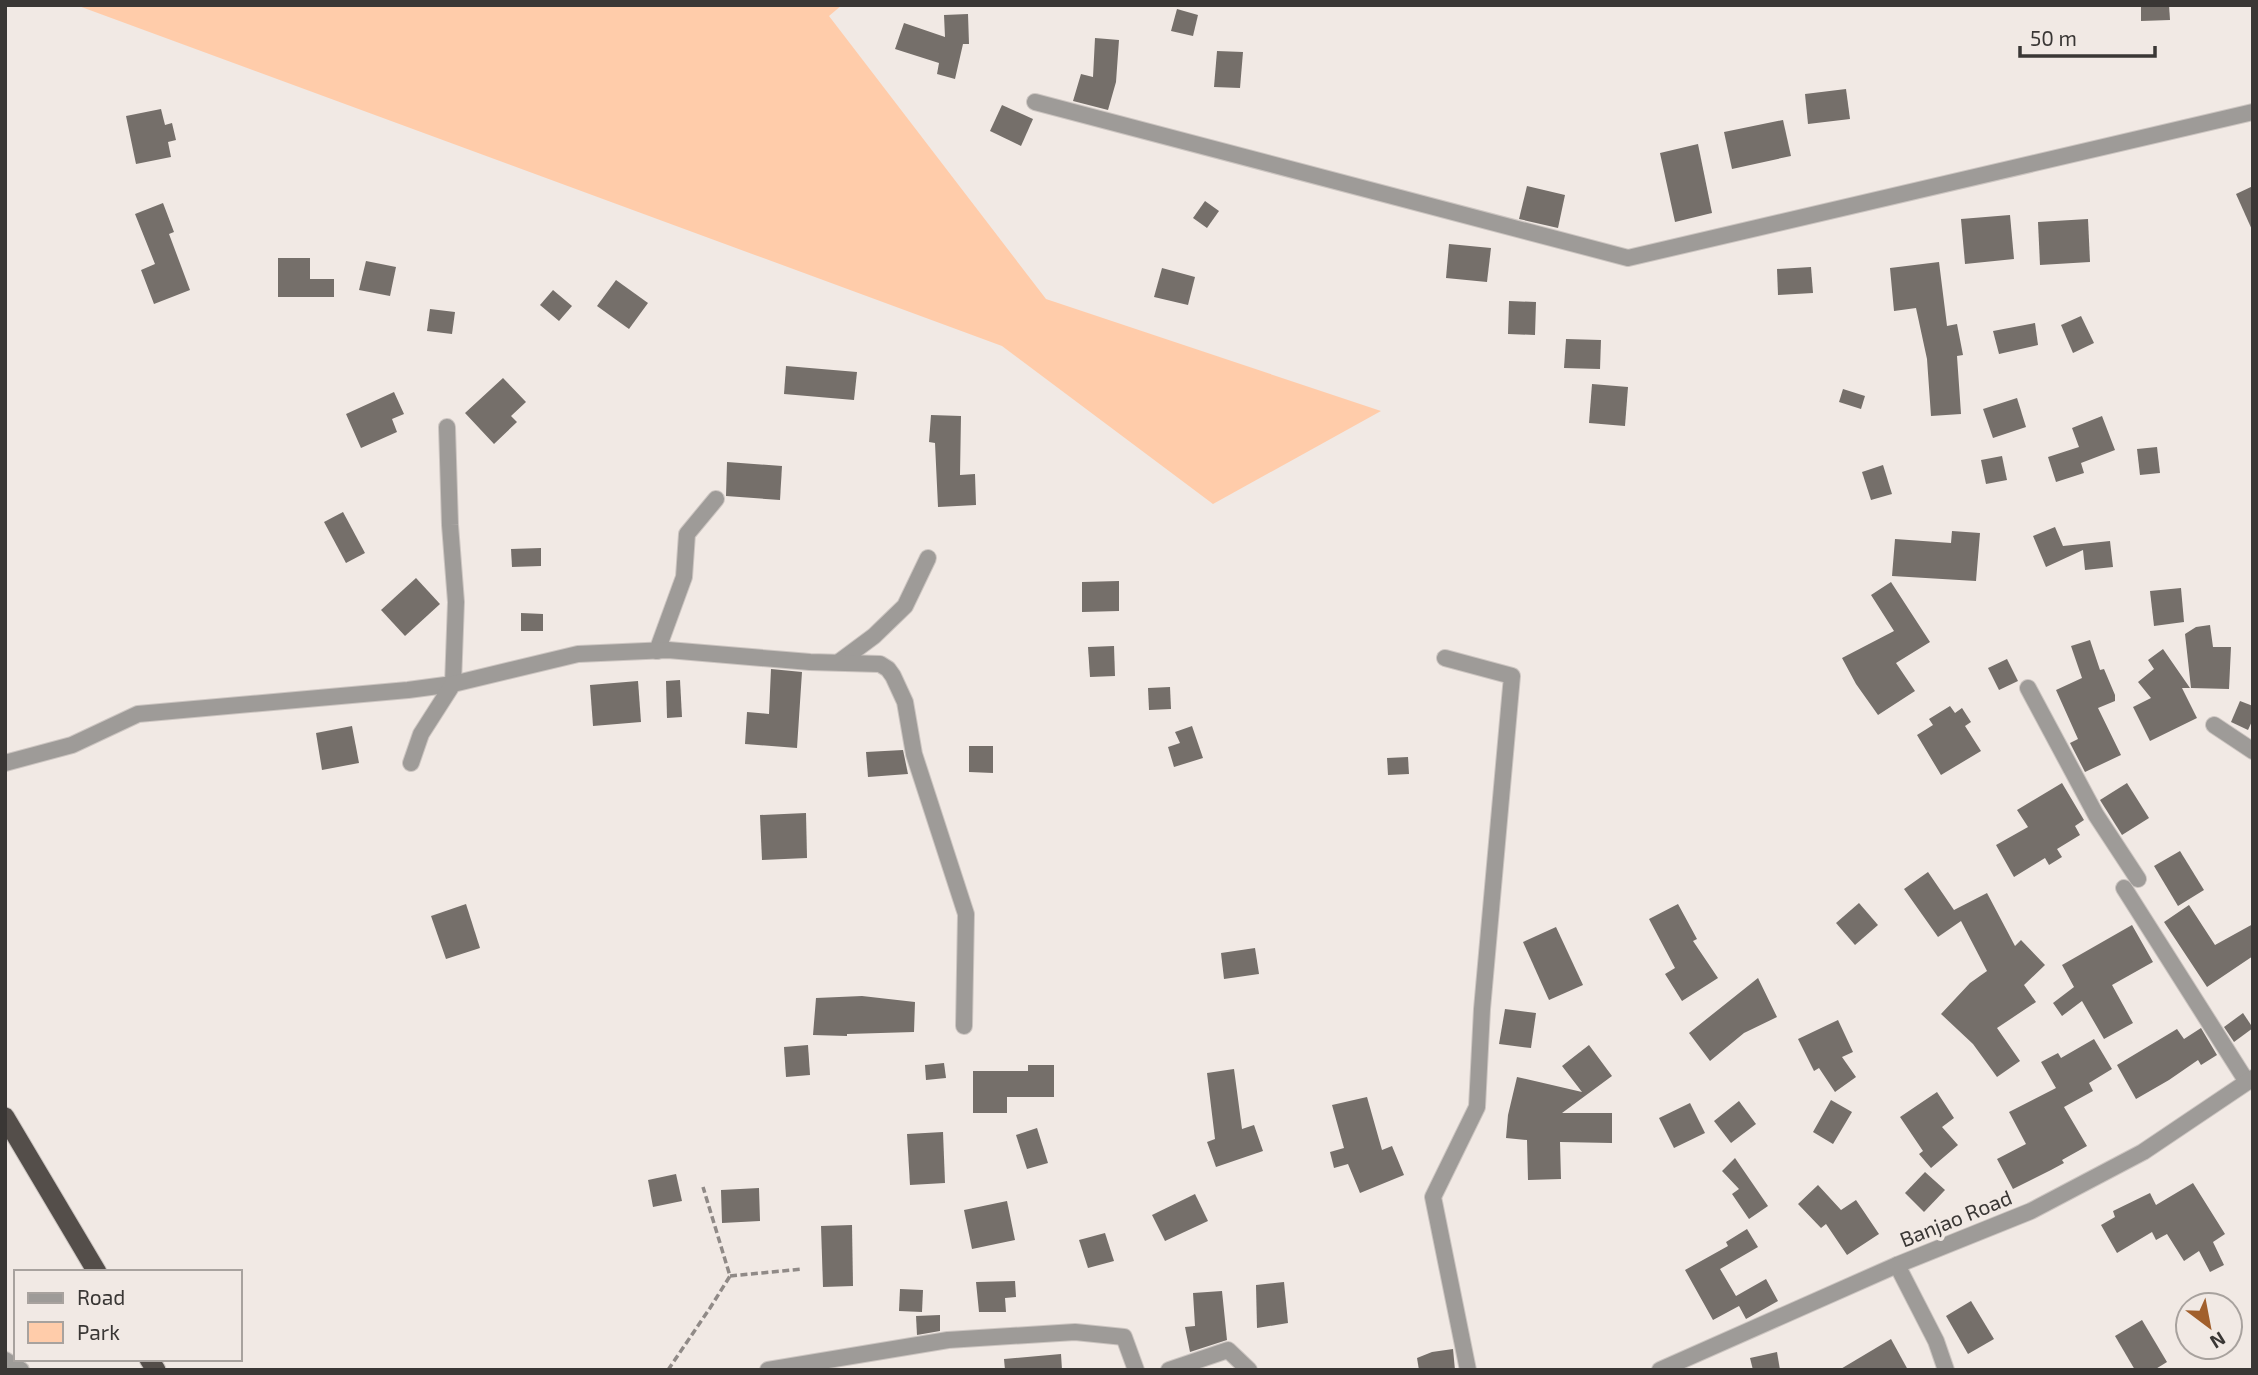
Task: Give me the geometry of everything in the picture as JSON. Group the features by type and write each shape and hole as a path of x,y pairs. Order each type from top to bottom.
{"highway":[{"path":"5,1117 96,1270"}],"street":[{"path":"1035,102 1628,258 2253,112"},
{"path":"411,763 421,734 453,684 456,602 447,427"},
{"path":"657,650 684,577 687,534 716,499"},
{"path":"839,662 874,636 905,606 928,558"},
{"path":"5,763 72,745 138,714 453,684 578,654 657,650 880,664 893,676 905,702 914,754 965,914 964,1026"},
{"path":"1445,658 1512,676 1482,1009 1477,1107 1433,1197 1468,1370"},
{"path":"2028,688 2131,883 2250,1080"},
{"path":"2214,725 2253,751"},
{"name":"Banjao Road","path":"1660,1370 1896,1265 2031,1211 2143,1152 2250,1080"},
{"path":"1896,1265 1936,1341 1946,1370"},
{"path":"768,1370 948,1340 1075,1332 1124,1337 1136,1370"},
{"path":"1170,1370 1228,1350 1249,1370"},
{"path":"5,1360 21,1370"}],"path":[{"path":"668,1370 730,1276 703,1187"},
{"path":"730,1276 803,1269"}],"green space":[{"path":"76,5 842,5 829,16 1046,299 1381,411 1213,504 1002,346"}],"building":[{"path":"2141,5 2169,5 2170,20 2141,21"},
{"path":"1177,9 1198,15 1193,36 1171,31"},
{"path":"968,14 969,44 963,44 955,79 937,74 939,63 895,49 904,23 945,37 944,15"},
{"path":"1095,38 1119,40 1116,82 1108,110 1073,101 1081,74 1093,77"},
{"path":"1217,51 1243,52 1240,88 1214,87"},
{"path":"1846,89 1850,119 1808,124 1805,94"},
{"path":"1002,105 1033,119 1021,146 990,131"},
{"path":"161,109 165,125 172,123 176,140 168,142 171,157 136,164 126,116"},
{"path":"1783,120 1791,156 1732,169 1724,132"},
{"path":"1698,144 1712,213 1675,222 1660,153"},
{"path":"1527,186 1565,195 1558,228 1519,219"},
{"path":"2253,186 2253,232 2236,194"},
{"path":"1205,201 1219,211 1207,228 1193,218"},
{"path":"163,203 174,232 169,234 190,290 154,304 141,270 155,264 135,214"},
{"path":"2010,215 2014,259 1965,264 1961,219"},
{"path":"2088,219 2090,262 2040,265 2038,222"},
{"path":"1449,244 1491,248 1487,282 1446,278"},
{"path":"278,258 310,258 310,279 334,279 334,297 278,297"},
{"path":"366,261 396,267 390,296 359,290"},
{"path":"1939,262 1947,326 1957,324 1963,355 1957,356 1961,414 1931,416 1927,359 1916,308 1894,311 1890,268"},
{"path":"1811,267 1813,293 1778,295 1777,269"},
{"path":"1162,268 1195,277 1188,305 1154,297"},
{"path":"616,280 648,303 629,329 597,306"},
{"path":"553,290 572,306 559,321 540,305"},
{"path":"1509,301 1536,302 1535,335 1508,334"},
{"path":"430,309 455,312 452,334 427,331"},
{"path":"2081,316 2094,343 2073,353 2061,325"},
{"path":"2035,323 2038,345 1999,354 1993,331"},
{"path":"1566,339 1601,340 1600,369 1564,368"},
{"path":"786,366 857,372 854,400 784,394"},
{"path":"503,378 526,402 511,416 517,422 494,444 465,413"},
{"path":"1592,384 1628,387 1625,426 1589,423"},
{"path":"1843,389 1865,396 1861,409 1839,402"},
{"path":"394,392 404,414 392,419 397,432 361,448 346,414"},
{"path":"2017,398 2026,427 1993,438 1983,409"},
{"path":"931,415 961,416 960,475 975,474 976,505 938,507 935,443 929,442"},
{"path":"2102,416 2115,450 2081,463 2084,473 2056,482 2048,457 2079,447 2072,428"},
{"path":"2157,447 2160,473 2140,475 2137,449"},
{"path":"2002,456 2007,480 1986,484 1981,460"},
{"path":"727,462 782,466 780,500 726,496"},
{"path":"1883,465 1892,494 1871,500 1862,472"},
{"path":"343,512 365,553 346,563 324,522"},
{"path":"2055,527 2063,546 2110,541 2113,567 2085,570 2083,550 2046,567 2033,536"},
{"path":"1952,531 1980,533 1976,581 1892,576 1895,539 1951,543"},
{"path":"541,548 541,566 512,567 511,549"},
{"path":"416,578 440,604 405,636 381,610"},
{"path":"1119,581 1119,611 1082,612 1082,582"},
{"path":"1891,582 1930,642 1896,663 1915,691 1878,715 1842,658 1894,631 1871,595"},
{"path":"2181,588 2184,622 2154,626 2150,591"},
{"path":"521,613 543,614 543,631 521,631"},
{"path":"2210,625 2213,647 2231,647 2229,689 2191,688 2185,634 2196,627"},
{"path":"2090,640 2100,670 2104,669 2115,695 2115,701 2098,708 2121,755 2085,772 2070,743 2078,739 2056,690 2082,678 2071,646"},
{"path":"1114,646 1115,676 1090,677 1088,647"},
{"path":"2163,649 2190,688 2182,688 2197,718 2150,741 2133,707 2151,698 2138,682 2154,669 2148,660"},
{"path":"2007,659 2018,681 1999,690 1988,668"},
{"path":"771,669 802,672 797,748 745,744 747,712 769,714"},
{"path":"680,680 682,717 667,718 666,681"},
{"path":"638,681 641,722 593,726 590,685"},
{"path":"1170,687 1171,709 1149,710 1148,688"},
{"path":"2240,701 2253,706 2253,719 2248,730 2231,722"},
{"path":"1950,706 1955,713 1962,708 1971,722 1965,726 1981,751 1941,775 1917,735 1933,725 1929,719"},
{"path":"352,726 359,763 322,770 316,733"},
{"path":"1192,726 1203,758 1174,767 1168,747 1180,743 1175,732"},
{"path":"969,746 993,746 993,773 969,772"},
{"path":"903,750 908,774 868,777 866,752"},
{"path":"1408,757 1409,774 1388,775 1387,758"},
{"path":"2062,783 2084,820 2075,826 2080,835 2057,849 2062,857 2049,865 2045,858 2014,877 1996,845 2028,827 2017,810"},
{"path":"2127,783 2149,818 2122,835 2100,800"},
{"path":"806,813 807,858 762,860 760,815"},
{"path":"2180,851 2204,890 2178,906 2154,866"},
{"path":"1928,872 1954,910 1987,893 2015,946 2021,940 2045,965 2024,985 2036,1002 1997,1028 2020,1061 1997,1077 1973,1044 1941,1014 1970,983 1987,971 1961,921 1938,937 1904,889"},
{"path":"1859,903 1878,925 1855,945 1836,923"},
{"path":"466,904 480,948 446,959 431,916"},
{"path":"1678,904 1697,939 1693,941 1718,978 1682,1001 1665,974 1675,968 1649,919"},
{"path":"2189,905 2215,945 2253,924 2253,956 2207,987 2164,922"},
{"path":"2132,925 2153,962 2112,985 2133,1023 2104,1039 2082,1001 2062,1016 2053,1003 2074,987 2062,965"},
{"path":"1556,927 1583,985 1549,1000 1523,942"},
{"path":"1255,948 1259,974 1224,979 1221,953"},
{"path":"1758,978 1777,1017 1744,1033 1710,1061 1689,1033"},
{"path":"862,996 915,1002 914,1032 813,1035 816,998"},
{"path":"1505,1009 1536,1013 1531,1048 1499,1044"},
{"path":"2243,1013 2253,1028 2234,1042 2224,1027"},
{"path":"1838,1020 1853,1052 1842,1057 1856,1077 1835,1092 1819,1068 1814,1071 1798,1039"},
{"path":"2201,1028 2217,1055 2201,1065 2198,1060 2136,1099 2117,1065 2177,1029 2184,1039"},
{"path":"2094,1039 2112,1069 2089,1083 2093,1091 2064,1107 2087,1146 2062,1160 2064,1163 2013,1189 1997,1159 2026,1144 2009,1112 2056,1088 2041,1062 2058,1053 2061,1058"},
{"path":"808,1045 810,1075 786,1077 784,1047"},
{"path":"1589,1045 1612,1076 1562,1113 1612,1113 1612,1143 1560,1142 1561,1179 1528,1180 1527,1140 1506,1138 1508,1115 1517,1077 1582,1092 1562,1066"},
{"path":"944,1063 946,1078 926,1080 925,1065"},
{"path":"1028,1065 1054,1065 1054,1097 1007,1097 1007,1113 973,1113 973,1071 1028,1071"},
{"path":"1234,1069 1242,1129 1254,1125 1263,1151 1216,1167 1207,1142 1215,1139 1207,1073"},
{"path":"1937,1092 1954,1118 1942,1127 1958,1145 1931,1168 1919,1154 1923,1151 1900,1117"},
{"path":"1367,1097 1382,1150 1392,1146 1404,1175 1360,1193 1348,1164 1334,1168 1330,1152 1344,1148 1332,1105"},
{"path":"1831,1100 1852,1112 1833,1144 1813,1132"},
{"path":"1739,1101 1756,1124 1731,1143 1714,1121"},
{"path":"1690,1103 1705,1133 1674,1148 1659,1118"},
{"path":"1037,1128 1048,1163 1027,1169 1016,1135"},
{"path":"943,1132 945,1183 910,1185 907,1134"},
{"path":"1735,1158 1768,1206 1749,1219 1732,1194 1739,1189 1722,1171"},
{"path":"1925,1172 1945,1190 1924,1212 1905,1193"},
{"path":"676,1174 682,1201 653,1207 648,1180"},
{"path":"2193,1183 2225,1234 2213,1242 2224,1265 2210,1272 2199,1251 2184,1261 2167,1234 2156,1240 2152,1232 2117,1253 2101,1225 2115,1217 2113,1211 2150,1193 2156,1205"},
{"path":"1818,1185 1841,1210 1856,1200 1879,1234 1847,1255 1826,1224 1821,1228 1798,1204"},
{"path":"759,1188 760,1221 722,1223 721,1190"},
{"path":"1195,1194 1208,1221 1165,1241 1152,1215"},
{"path":"1007,1201 1015,1240 972,1249 964,1210"},
{"path":"852,1225 853,1286 823,1287 821,1226"},
{"path":"1747,1229 1758,1247 1720,1269 1736,1296 1766,1279 1778,1301 1746,1319 1739,1306 1713,1320 1685,1270 1728,1246 1726,1242"},
{"path":"1105,1233 1114,1261 1088,1268 1079,1240"},
{"path":"1015,1281 1016,1297 1005,1298 1006,1312 979,1312 976,1282"},
{"path":"1284,1282 1288,1323 1257,1328 1256,1285"},
{"path":"900,1289 923,1290 922,1312 899,1311"},
{"path":"1222,1291 1227,1340 1190,1352 1185,1327 1195,1326 1193,1293"},
{"path":"1971,1301 1994,1339 1968,1354 1946,1316"},
{"path":"940,1315 940,1331 917,1335 916,1316"},
{"path":"2142,1320 2167,1362 2154,1370 2135,1370 2115,1336"},
{"path":"1891,1339 1908,1370 1839,1370"},
{"path":"1453,1349 1455,1370 1419,1370 1417,1358 1432,1352"},
{"path":"1777,1352 1780,1370 1753,1370 1750,1358"},
{"path":"1061,1354 1062,1370 1005,1370 1004,1359"}]}
